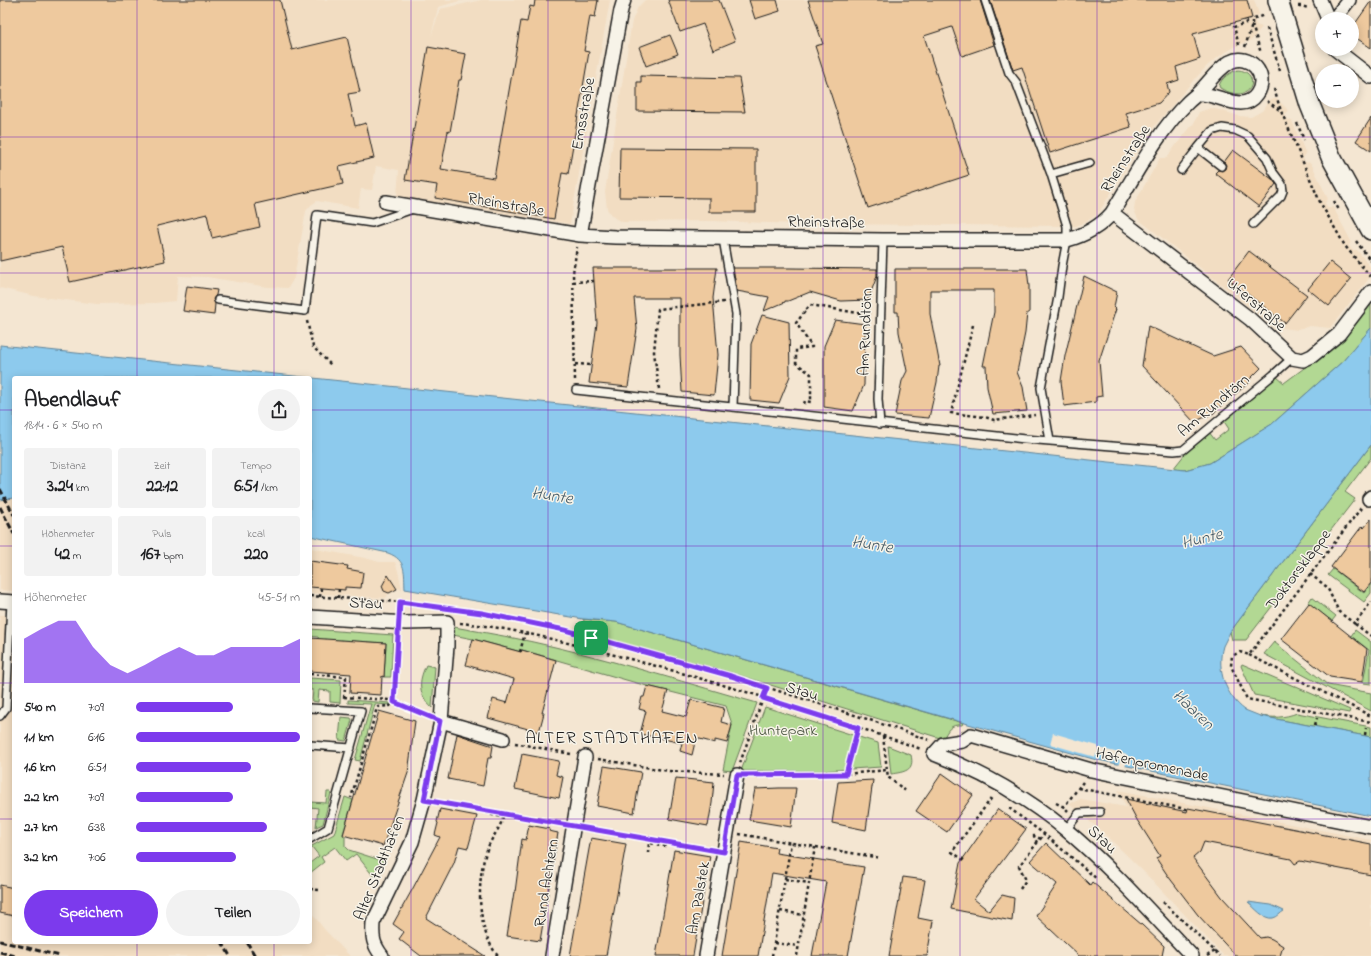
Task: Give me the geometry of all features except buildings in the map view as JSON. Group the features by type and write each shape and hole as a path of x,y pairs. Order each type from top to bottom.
{"street":[{"name":"Emsstraße","path":"580,235 624,0"},
{"path":"1278,0 1310,105 1331,157 1371,230"},
{"path":"1320,0 1325,12"},
{"path":"1340,12 1349,0"},
{"path":"1344,56 1371,77"},
{"name":"Rheinstraße","path":"386,202 580,235 723,239 1067,240 1090,232 1107,218 1151,149 1166,128 1188,102 1198,94 1213,76 1227,64 1235,60 1242,60"},
{"path":"1198,94 1205,93 1240,104 1252,99 1257,94 1261,81 1260,73 1251,62 1242,60"},
{"name":"Uferstraße","path":"1112,212 1250,319 1292,358"},
{"path":"1292,358 1303,360 1312,356 1338,334 1371,292"},
{"name":"Stau","path":"312,617 398,623 447,622"},
{"name":"Alter Stadthafen","path":"382,956 375,946 372,934 373,923 412,842 424,800 440,721 447,646 447,622"},
{"path":"440,721 503,739"},
{"name":"Hafenpromenade","path":"939,749 962,741 971,735 1091,770 1371,827"},
{"name":"Stau","path":"939,749 961,764 1001,785 1031,804 1066,830 1131,891 1192,956"},
{"name":"Rund Achtern","path":"552,956 585,757"},
{"name":"Am Palstek","path":"706,956 737,775"}],"lane":[{"path":"985,0 1009,73 1016,82 1051,174 1067,226 1067,240 1058,297 1041,388 1050,441"},
{"path":"1180,170 1212,131 1222,128 1235,130 1248,136 1267,158 1272,172 1282,184 1283,191 1253,224"},
{"path":"1198,148 1221,166"},
{"path":"1051,174 1090,163"},
{"path":"218,300 305,311 317,215 372,223 417,207"},
{"path":"723,239 736,314 733,407"},
{"name":"Am Rundtörn","path":"880,424 878,399 883,240"},
{"name":"Am Rundtörn","path":"576,390 880,424 1050,441 1174,451 1182,450 1292,358"},
{"path":"0,716 6,708 8,602"},
{"path":"312,708 361,711 328,828 312,838"},
{"path":"312,745 351,748"},
{"path":"1066,830 1079,813 1100,812"}],"path":[{"path":"1242,60 1252,25 1252,20 1264,15"},
{"path":"1242,60 1234,26 1246,23 1245,20"},
{"path":"1257,94 1281,111 1320,202 1345,246 1371,277"},
{"path":"576,390 572,273 580,235"},
{"path":"573,282 594,282"},
{"path":"660,400 654,352 658,309 733,301"},
{"path":"804,408 804,401 811,402 811,374 796,363 796,349 812,347 796,323 810,305 880,317"},
{"path":"305,311 313,347 332,366"},
{"path":"973,325 952,413 985,416 994,420 1046,414"},
{"path":"575,364 592,365"},
{"name":"Doktorsklappe","path":"1249,655 1370,498"},
{"path":"1310,574 1327,587 1339,612 1371,636"},
{"path":"320,597 321,588"},
{"path":"338,598 339,589"},
{"path":"312,596 400,602 442,607"},
{"path":"352,798 376,708 390,706 394,702 400,602"},
{"path":"1355,624 1371,602"},
{"path":"449,608 565,630 724,674 864,718 939,749"},
{"name":"Stau","path":"447,622 474,624 525,633 653,665 884,736 939,749"},
{"path":"520,652 525,633"},
{"path":"1371,716 1249,655 1240,652 1232,656 1231,666 1247,698 1371,722"},
{"path":"312,674 346,677 344,710"},
{"path":"737,775 767,688"},
{"path":"344,697 389,700 440,721"},
{"path":"1315,725 1317,718"},
{"path":"846,774 858,728"},
{"path":"1365,734 1366,728"},
{"path":"884,736 888,777 907,792"},
{"path":"503,739 585,757 669,771 737,775 846,774 887,770"},
{"path":"1054,821 1091,770"},
{"path":"964,860 952,852 1001,785"},
{"path":"1078,788 1186,809 1186,811"},
{"path":"987,792 993,796"},
{"path":"424,800 724,852"},
{"path":"1006,806 1044,834 1100,882"},
{"path":"488,811 488,814 503,817 502,822 493,836 488,848 483,863 480,882 482,917 487,937 498,956"},
{"path":"727,832 881,858"},
{"path":"648,853 649,843 666,846 666,842"},
{"path":"772,956 791,843"},
{"path":"1020,889 1026,880 1019,866 1037,843"},
{"path":"797,956 815,847"},
{"path":"785,879 809,883"},
{"path":"312,889 319,890"},
{"path":"780,911 804,915"},
{"path":"775,942 798,946"},
{"path":"1206,956 1215,951"}],"shaded area":[{"path":"0,0 463,0 438,7 431,37 440,9 482,0 610,0 570,224 397,196 399,170 376,166 372,190 361,189 358,208 317,201 306,211 294,278 288,288 268,287 207,277 178,276 176,301 155,303 97,304 34,296 0,288"},
{"path":"645,0 1254,0 1259,14 1254,18 1256,25 1262,27 1252,40 1236,46 1221,55 1208,65 1193,81 1152,129 1098,214 1076,226 798,224 710,221 623,222 611,215 607,209 605,192 632,21 638,7"},
{"path":"1271,99 1277,99 1289,111 1285,114 1287,119 1292,121 1306,154 1303,158 1305,162 1311,163 1328,199 1325,203 1328,208 1333,207 1351,241 1349,246 1352,250 1357,250 1371,268 1371,276 1330,328 1310,326 1298,330 1275,327 1138,219 1134,210 1135,202 1160,158 1167,158 1194,123 1199,112 1211,108 1239,116 1251,117 1262,111"},
{"path":"0,468 12,488 12,591 0,590"},
{"path":"312,548 379,562 395,562 402,589 396,588 392,593 388,594 386,598 312,593"},
{"path":"0,615 12,615 12,944 312,944 312,914 325,930 350,956 0,956"},
{"path":"1118,790 1371,840 1371,956 1224,956 1145,873 1108,837 1069,804 1081,799 1126,807","holes":["1249,902 1260,903 1284,911 1274,918"]}],"green space":[{"path":"1238,70 1245,72 1250,76 1252,81 1251,87 1247,91 1241,94 1232,93 1220,88 1220,83 1224,78 1232,72"},
{"path":"1371,301 1371,328 1343,361 1272,424 1210,463 1185,470 1173,469 1189,449 1209,432 1215,440 1229,429 1223,420 1277,377 1284,383 1343,339"},
{"path":"1371,445 1371,458 1345,492 1355,499 1246,640 1232,640 1230,632"},
{"path":"1333,569 1364,593 1371,584 1371,593 1364,602 1328,575"},
{"path":"1312,597 1336,616 1332,621 1308,603"},
{"path":"583,619 616,622 963,723 962,725 950,728 943,739 732,673 591,635"},
{"path":"454,627 530,641 580,653 757,703 732,771 723,770 732,724 726,706 647,686 522,650 521,652 453,635"},
{"path":"312,629 393,635 391,677 384,677 386,643 319,639 318,637 312,636"},
{"path":"1355,630 1371,642 1371,684 1363,683 1369,650 1351,636"},
{"path":"1274,642 1328,685 1371,693 1371,711 1264,654"},
{"path":"1242,664 1350,710 1349,713 1254,695 1241,666"},
{"path":"426,665 435,667 432,708 424,698 421,688 423,671"},
{"path":"312,678 341,680 340,703 330,702 330,691 319,690 318,702 312,701"},
{"path":"348,700 390,703 390,705 375,704 360,761 355,760 371,704 348,703"},
{"name":"Huntepark","path":"765,707 878,743 881,767 821,771 741,771"},
{"path":"1297,713 1371,727 1371,737 1260,716 1278,717"},
{"path":"341,717 351,718 352,720 346,741 339,740"},
{"path":"888,746 911,755 912,760 910,768 891,774"},
{"path":"327,792 330,792 323,824 316,827 318,808 312,807 312,802 326,803"},
{"path":"345,797 353,800 343,834 345,835 345,846 349,850 383,861 374,877 356,854 346,861 335,847 321,857 324,862 312,871 312,861 319,856 312,846 334,834"}],"water":[{"path":"1371,328 1371,445 1230,632 1223,646 1221,664 1224,682 1228,690 1238,704 1245,710 1260,716 1371,737 1371,816 1093,759 616,622 583,619 405,589 403,568 399,559 394,556 388,553 312,536 312,378 1185,470 1210,463 1272,424 1343,361"},
{"path":"0,345 294,376 12,376 12,498 0,500"},
{"path":"1248,902 1271,905 1284,911 1273,918 1266,917"}],"pier":[{"path":"1053,733 1098,746 1098,748 1128,755 1125,768 1118,766 1120,760 1096,754 1095,757 1050,744"}],"railway":[{"path":"0,489 12,511"},
{"path":"0,507 12,530"},
{"path":"0,941 60,956"},
{"path":"223,944 230,956"},
{"path":"248,944 255,956"},
{"path":"0,952 16,956"}],"district":[{"name":"ALTER STADTHAFEN","path":"612,738"}],"route":[{"path":"400,602 482,613 565,630 591,638 731,676 767,688 763,698 858,728 846,774 737,775 724,852 424,800 440,721 394,702 400,602"}],"water label":[{"name":"Hunte","path":"552,496"},
{"name":"Hunte","path":"1202,539"},
{"name":"Hunte","path":"872,545"},
{"name":"Haaren","path":"1193,710"}]}
